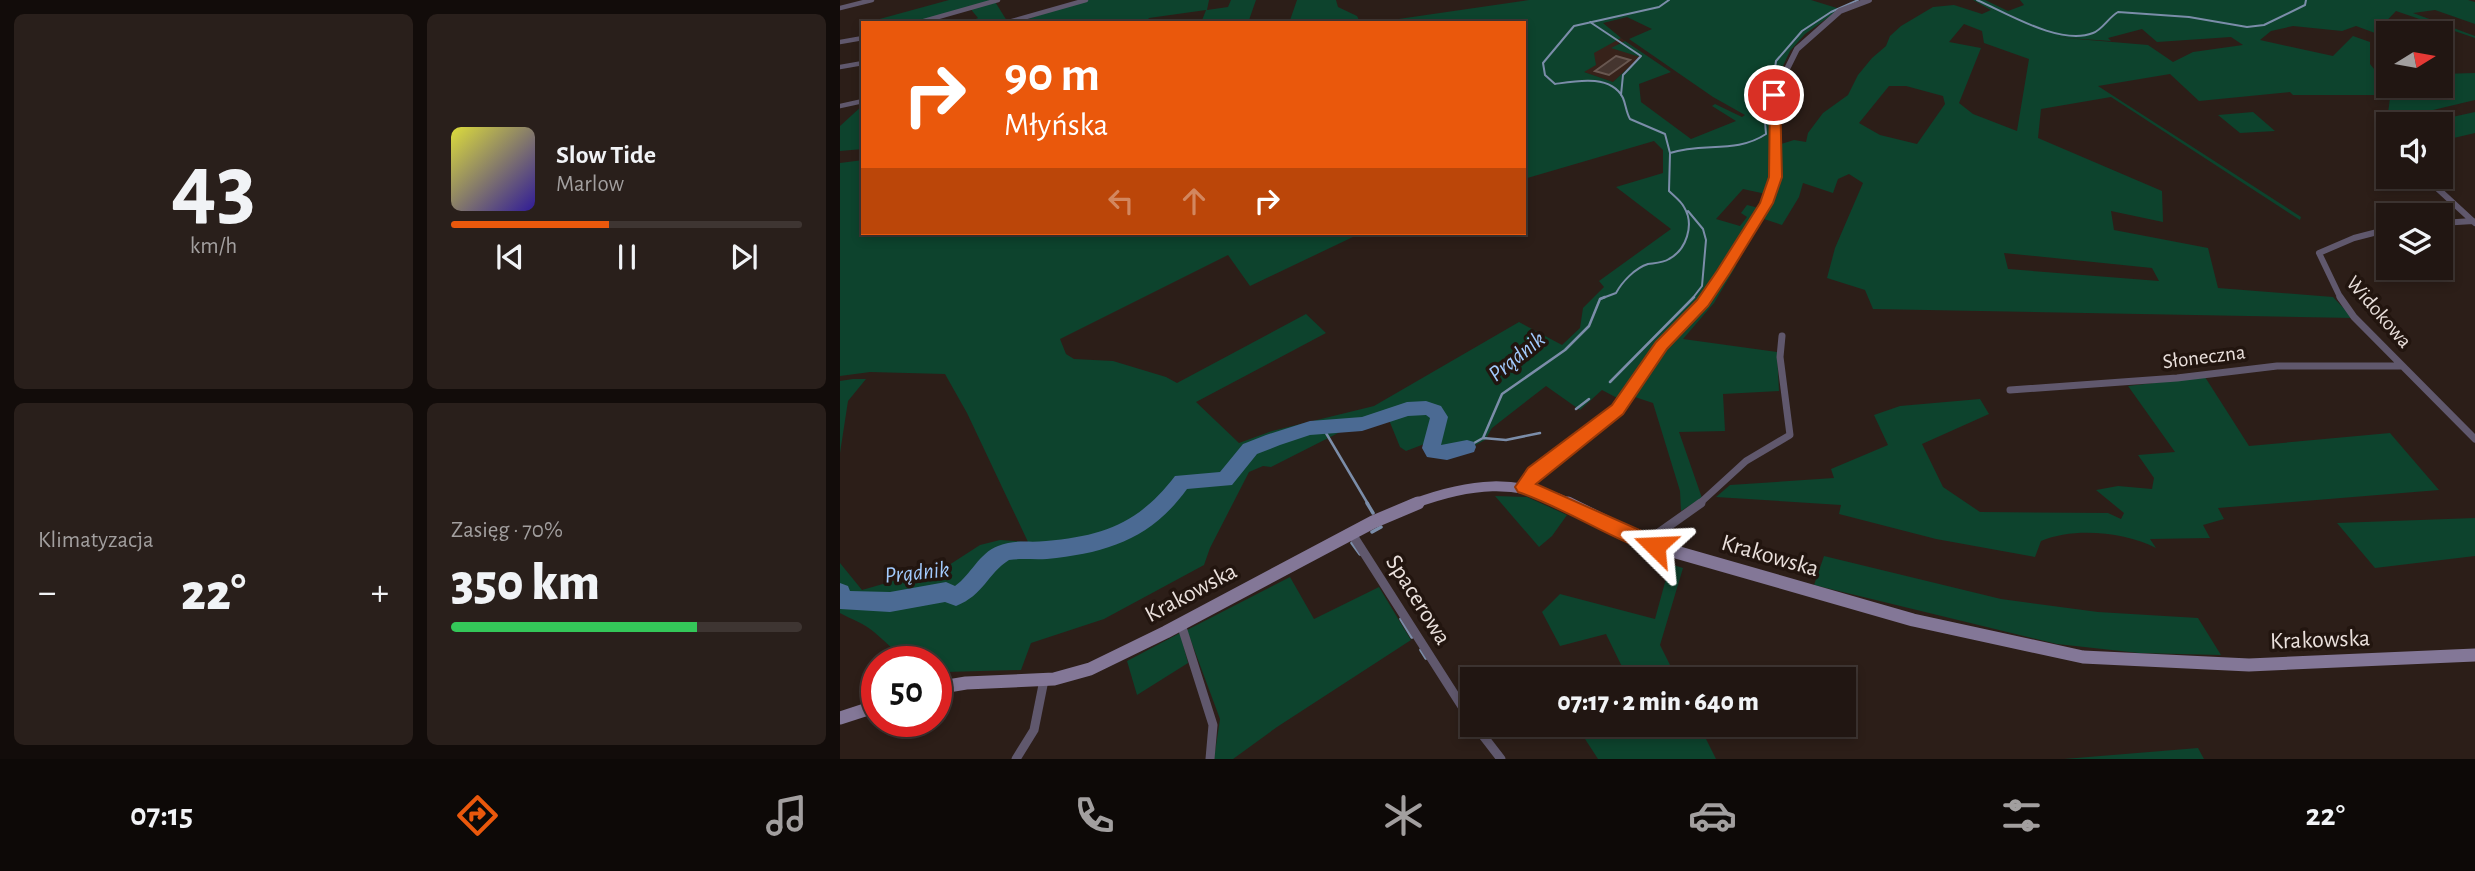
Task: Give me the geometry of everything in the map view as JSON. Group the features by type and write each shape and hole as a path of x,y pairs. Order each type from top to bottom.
{"main road":[{"name":"Krakowska","path":"952,685 975,681 1044,680 1094,667 1395,512 1439,496 1487,487 1524,487 1540,492 1646,543 1913,620 2083,656 2141,662 2249,664 2475,656"},
{"path":"840,718 861,711"}],"street":[{"path":"840,8 872,0"},
{"path":"924,21 998,0"},
{"path":"1012,21 1086,0"},
{"path":"1524,487 1534,473 1617,409 1662,346 1703,303 1767,203 1776,177 1774,95 1786,67 1797,49 1816,30 1840,11 1869,0"},
{"path":"840,42 861,38"},
{"path":"840,67 861,63"},
{"path":"840,106 861,101"},
{"path":"2438,189 2474,222"},
{"path":"2453,223 2474,222"},
{"name":"Widokowa","path":"2376,232 2354,238 2319,253 2328,277 2341,301 2475,439"},
{"path":"1646,543 1652,536 1710,497 1746,461 1790,435 1780,357 1782,336"},
{"name":"Słoneczna","path":"2011,390 2164,380 2277,366 2402,366"},
{"name":"Spacerowa","path":"1352,534 1460,703"},
{"path":"1181,624 1213,725 1210,759"},
{"path":"1016,759 1034,730 1044,680"},
{"name":"Spacerowa","path":"1484,737 1501,759"}],"shaded area":[{"path":"1587,30 1614,41 1621,38 1625,41 1617,44 1640,57 1613,82 1575,69"}],"green space":[{"path":"949,0 994,0 1007,21 971,21 978,18 969,7 921,21 872,21"},
{"path":"1083,0 1209,0 1207,10 1228,7 1231,0 1256,0 1249,21 1202,21 1206,10 1149,18 1147,21 1023,21"},
{"path":"1297,0 1336,0 1338,7 1357,16 1360,21 1290,21"},
{"path":"1529,0 1811,0 1840,9 1805,34 1790,51 1772,89 1773,176 1766,194 1743,189 1716,219 1740,226 1747,217 1741,213 1747,205 1759,208 1697,302 1643,362 1619,399 1602,390 1580,410 1546,386 1492,428 1485,440 1464,451 1440,457 1428,456 1427,443 1406,451 1400,447 1389,420 1346,429 1271,467 1263,466 1249,472 1204,565 1104,619 1031,643 1021,670 952,672 952,646 889,646 870,629 840,613 840,563 862,590 949,565 980,545 1000,540 1028,542 967,413 945,374 870,372 840,376 840,163 861,160 861,235 1355,236 1250,286 1228,255 1060,339 1066,354 1074,359 1113,361 1177,383 1306,314 1326,333 1196,402 1239,443 1272,431 1374,406 1519,322 1562,345 1580,328 1583,308 1604,287 1599,281 1671,229 1616,187 1663,173 1663,150 1654,141 1526,178 1526,21 1385,21","holes":["1627,17 1652,29 1629,39 1713,97 1745,115 1742,117 1715,104 1712,106 1736,121 1691,139 1641,102 1639,84 1671,72 1625,41 1611,48 1640,57 1613,82 1584,72 1596,65 1594,53 1621,38 1603,23"]},
{"path":"1973,0 1985,0 2008,11 2024,5 2020,0 2475,2 2475,24 2435,10 2413,13 2435,21 2425,21 2396,11 2386,21 2376,21 2375,33 2356,26 2342,31 2293,26 2271,31 2260,40 2333,56 2353,36 2370,42 2370,64 2376,71 2376,95 2293,95 2290,92 2199,101 2170,74 2098,86 2301,217 2300,220 2111,97 2041,109 2038,138 2162,191 2163,222 2111,211 2114,230 2208,248 2218,288 2333,297 2353,318 1873,309 1865,290 1827,278 1835,248 1863,183 1849,174 1838,179 1833,193 1803,183 1799,197 1782,225 1764,219 1777,183 1781,144 1794,140 1806,142 1808,133 1823,113 1848,95 1858,75 1901,26 1933,7 1954,5 1982,14 1991,10","holes":["1964,24 1982,31 1984,43 2029,59 2017,131 1973,114 1959,103 1981,48 1949,42","2142,29 2157,42 2231,37 2243,45 2193,52 2173,62 2148,45 2053,37 2111,41 2108,38","1889,86 1906,86 1943,96 1945,104 1917,144 1880,135 1859,123","2004,253 2152,268 2159,281 2008,269"]},
{"path":"2454,28 2475,36 2454,31"},
{"path":"2475,73 2475,100 2425,112 2388,112 2390,98 2454,98 2454,74"},
{"path":"861,107 861,149 840,151 840,126"},
{"path":"2253,112 2275,131 2240,133 2218,115"},
{"path":"2475,112 2475,133 2453,138 2453,117"},
{"path":"1733,265 1736,266 1714,303 1683,339 1777,352 1779,391 1723,394 1725,431 1679,432 1702,498 1681,511 1680,491 1653,403 1632,396 1664,351 1710,302"},
{"path":"2205,377 2249,446 2390,433 2439,490 2218,508 2224,519 2203,525 2210,538 2150,539 2156,548 2115,535 2069,534 2041,541 2035,557 1936,539 1839,514 1841,505 1716,497 1730,485 1834,478 1831,469 1888,445 1874,415 1900,406 1980,399 1989,414 1922,444 1943,487 1980,512 2108,513 2121,519 2124,513 2096,490 2118,486 2152,489 2154,478 2138,455 2175,452 2128,386"},
{"path":"866,379 848,401 840,453 840,381"},
{"path":"1495,496 1527,497 1567,515 1552,536 1539,547"},
{"path":"2475,518 2475,556 2375,568 2337,523"},
{"path":"1824,556 2001,599 2098,612 2198,618 2221,655 2139,653 2057,644 1814,585"},
{"path":"1670,564 1683,568 1660,645 1671,667 1622,667 1606,634 1560,646 1542,612 1560,594 1655,619"},
{"path":"1290,577 1314,619 1379,587 1411,640 1277,727 1233,759 1214,759 1220,719 1187,630"},
{"path":"1180,633 1188,663 1137,695 1127,661"},
{"path":"1584,737 1705,737 1716,759 1598,759"},
{"path":"2198,748 2204,759 2064,759"}],"building":[{"path":"1616,56 1630,60 1609,75 1595,71"}],"waterway":[{"name":"Prądnik","path":"1590,22 1659,7 1669,0"},
{"path":"1670,153 1743,144 1766,134 1763,97 1774,75 1776,61 1802,31 1831,12 1858,0"},
{"path":"1977,0 2050,32 2080,36 2093,33 2118,12 2189,17 2247,27 2264,25 2305,5 2306,0"},
{"path":"1590,22 1641,56 1623,75 1621,95"},
{"name":"Prądnik","path":"1590,22 1574,26 1543,63 1545,75 1555,84 1592,81 1610,85 1623,98 1630,119 1665,134 1670,153"},
{"name":"Prądnik","path":"1600,299 1616,293 1625,280 1638,269 1675,255 1684,243 1689,221 1681,203 1669,191 1670,153"},
{"path":"1688,211 1703,229 1706,240 1702,286 1692,299"},
{"name":"Prądnik","path":"1600,299 1605,297"},
{"path":"1610,382 1694,297"},
{"name":"Prądnik","path":"1483,438 1502,394 1565,350 1589,326 1600,299"},
{"path":"1576,409 1589,399"},
{"name":"Prądnik","path":"840,593 843,600 890,602 946,592 956,596 974,584 992,560 1001,553 1087,544 1123,534 1154,514 1182,481 1225,480 1250,449 1310,428 1362,424 1407,409 1426,408 1435,411 1439,417 1431,448 1434,452 1447,453 1467,447"},
{"path":"1323,428 1368,504"},
{"path":"1483,438 1506,440 1540,433"},
{"name":"Prądnik","path":"1467,447 1483,438"},
{"path":"1367,503 1373,513"},
{"path":"1372,532 1381,527"},
{"path":"1352,543 1360,554"},
{"path":"1401,619 1412,637"},
{"path":"1421,650 1426,658"}],"route":[{"path":"1655,546 1524,487 1534,473 1617,409 1662,346 1711,292 1767,203 1776,177 1774,95"}]}
